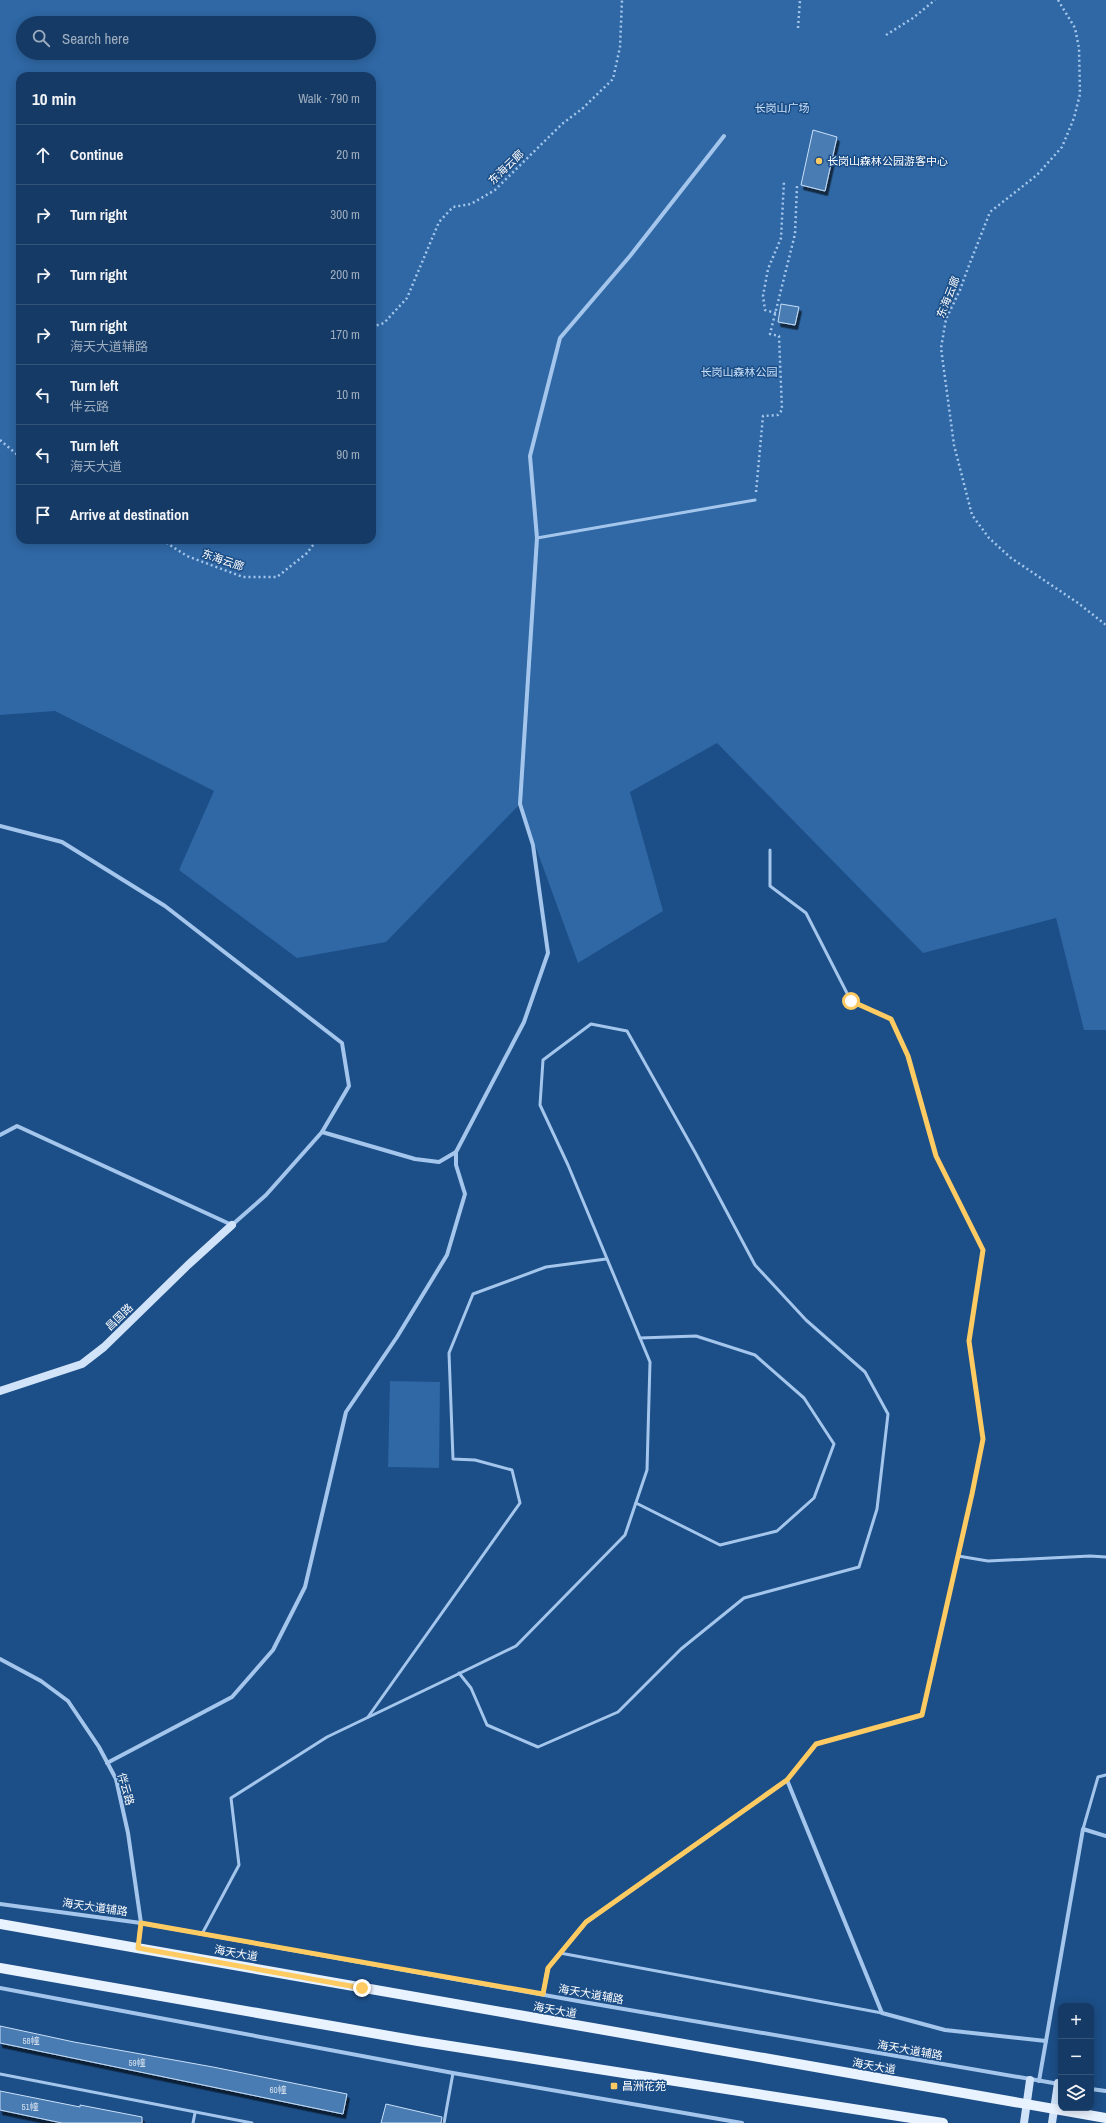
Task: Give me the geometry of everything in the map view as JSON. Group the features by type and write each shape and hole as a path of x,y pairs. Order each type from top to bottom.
{"main road":[{"name":"昌国路","path":"0,1391 82,1364 104,1347 188,1265 232,1225"},
{"name":"海天大道","path":"0,1924 1026,2106 1106,2118"},
{"path":"0,1968 425,2042 943,2123"},
{"path":"1024,2123 1030,2080"},
{"path":"1052,2123 1058,2092"}],"street":[{"path":"107,1762 232,1697 273,1650 305,1587 346,1412 397,1337 447,1255 465,1194 456,1165 456,1152 524,1022 548,953 533,845 520,804 537,538 530,456 560,338 630,256 724,136"},
{"path":"0,826 62,842 165,906 342,1043 349,1086 322,1132 266,1195 232,1225 17,1126 0,1135"},
{"path":"322,1132 414,1159 439,1162 456,1152"},
{"name":"伴云路","path":"0,1658 41,1681 68,1700 99,1747 116,1778 128,1833 141,1923 138,1948"},
{"path":"543,1994 548,1968 586,1922 787,1780 882,2013 945,2030 1046,2041"},
{"path":"1039,2081 1084,1829 1106,1836"},
{"name":"海天大道辅路","path":"0,1904 141,1923 1058,2084"},
{"path":"0,1988 453,2073 742,2123"},
{"path":"1094,2089 1106,2091"}],"lane":[{"path":"537,538 755,500"},
{"path":"770,850 770,886 806,913 851,1001 891,1019 908,1056 936,1156 983,1250 969,1341 983,1439 922,1715 816,1744 787,1780"},
{"path":"202,1934 239,1865 231,1798 327,1737 459,1673 516,1646 625,1535 647,1470 650,1362 568,1165 540,1105 543,1060 592,1024 627,1031 696,1154 755,1265 806,1320 865,1372 888,1414 877,1509 859,1567 744,1598 680,1649 618,1712 538,1747 487,1726 471,1688 459,1673"},
{"path":"367,1718 520,1503 512,1470 475,1460 453,1459 449,1353 473,1294 546,1267 606,1259"},
{"path":"636,1503 720,1545 777,1531 814,1498 834,1444 804,1398 755,1355 696,1336 640,1338"},
{"path":"958,1556 988,1561 1090,1556 1106,1557"},
{"path":"1084,1829 1098,1777 1106,1775"},
{"path":"560,1953 882,2013"},
{"path":"444,2123 453,2073"},
{"path":"0,2074 252,2123"},
{"path":"193,2123 195,2113"}],"path":[{"name":"东海云廊","path":"376,326 384,323 407,298 439,222 453,207 471,204 495,190 562,124 582,110 613,79 620,47 622,0"},
{"path":"798,28 800,0"},
{"path":"886,35 913,18 935,0"},
{"name":"东海云廊","path":"1058,0 1075,28 1079,48 1080,94 1074,118 1062,147 1037,175 990,212 960,290 946,319 941,348 954,445 972,515 989,538 1011,558 1078,602 1106,625"},
{"path":"776,313 765,310 763,296 768,269 781,238 784,182"},
{"path":"755,500 758,453 763,416 778,415 782,410 779,336 770,334 795,234 797,186"},
{"path":"0,440 16,454"},
{"name":"东海云廊","path":"168,544 187,556 243,577 277,577 307,553 314,544"}],"green space":[{"name":"长岗山森林公园","path":"0,0 1106,0 1106,1030 1084,1030 1056,918 923,953 717,743 630,792 663,911 578,963 520,804 386,942 297,958 179,870 214,791 55,711 0,715"},
{"path":"390,1381 440,1382 439,1468 388,1467"}],"building":[{"name":"长岗山森林公园游客中心","path":"813,130 837,137 825,191 801,185"},
{"path":"781,304 799,307 795,325 778,322"},
{"path":"0,2026 74,2042 213,2067 347,2094 343,2114 0,2043"},
{"path":"0,2091 80,2107 80,2105 142,2117 142,2123 62,2123 0,2110"},
{"path":"386,2104 442,2117 441,2123 381,2123"}],"place":[{"name":"长岗山森林公园游客中心","path":"819,161"},
{"name":"昌洲花苑","path":"614,2086"}],"route":[{"path":"362,1988 138,1948 141,1923 543,1994 548,1968 586,1922 787,1780 816,1744 922,1715 983,1439 969,1341 983,1250 936,1156 908,1056 891,1019 851,1001"}],"park label":[{"name":"长岗山广场","path":"782,108"}]}
